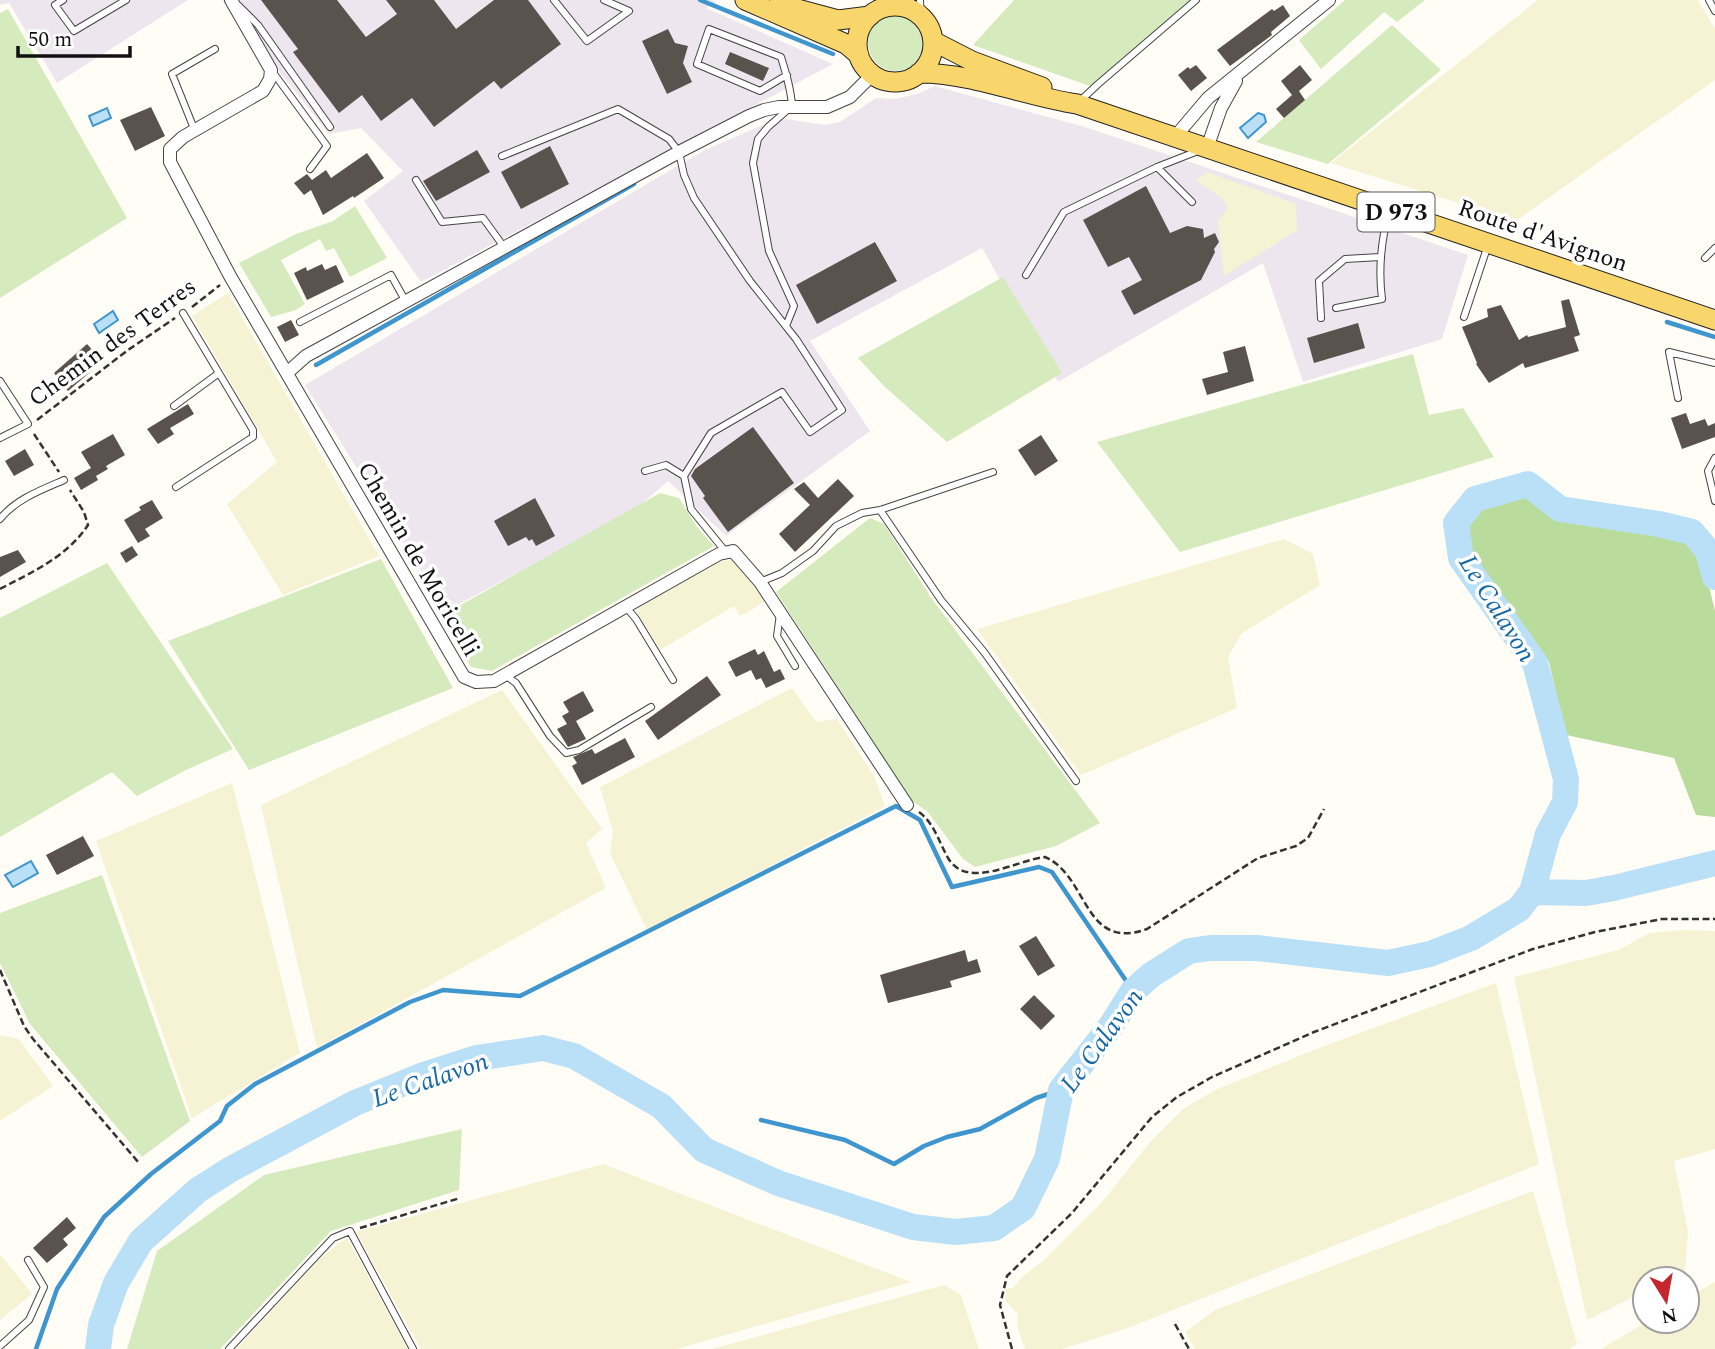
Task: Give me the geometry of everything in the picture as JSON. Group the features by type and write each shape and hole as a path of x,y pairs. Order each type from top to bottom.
{"main road":[{"path":"745,0 846,44 859,55 873,74 896,82 919,73 931,55 933,41 920,8 908,8 896,3 870,16 859,34 859,55"},
{"path":"767,0 838,20 870,16"},
{"name":"Route d'Avignon","path":"933,41 965,58 1050,89 1077,104"},
{"name":"Route d'Avignon","path":"919,73 962,77 1041,98 1077,104 1715,320"}],"street":[{"path":"232,0 271,69"},
{"path":"1175,137 1208,98 1325,1"},
{"name":"Chemin de Moricelli","path":"271,69 270,79 263,91 170,149 170,162 230,275 464,677 476,682 494,681 726,552"},
{"path":"1207,148 1221,108 1241,73"},
{"path":"287,373 306,356 679,152 764,110 792,106 815,109 827,107 850,97 873,74"},
{"path":"726,552 733,551 760,582 907,805"}],"lane":[{"path":"63,0 55,5 74,31 126,0"},
{"path":"232,0 258,24 330,127"},
{"path":"554,0 587,41 629,11 604,0"},
{"path":"1077,104 1196,0"},
{"path":"1709,0 1715,11"},
{"path":"786,326 794,306 769,251 753,163 758,139 792,106 787,75 781,57 709,29 697,64 760,91 787,75"},
{"path":"195,131 172,74 215,49"},
{"path":"271,69 327,146 310,169"},
{"path":"502,156 618,109 669,139 679,152 684,175 694,198 750,281 786,326 842,410 810,432 782,393 711,433 684,476 691,509 726,552"},
{"path":"1026,275 1065,212 1157,167 1207,148"},
{"path":"1157,167 1192,202"},
{"path":"416,180 442,222 484,218 504,247"},
{"path":"1336,308 1382,299 1381,242 1390,210"},
{"path":"1464,317 1489,243"},
{"path":"1705,258 1715,248"},
{"path":"1321,318 1319,281 1345,259 1380,257"},
{"path":"300,322 391,275 406,302"},
{"path":"176,487 253,437 253,430 183,313"},
{"path":"1678,398 1668,352 1715,363"},
{"path":"174,406 219,373"},
{"path":"0,381 28,424 0,438"},
{"path":"1715,458 1708,471 1715,501"},
{"path":"645,471 666,465 684,476"},
{"path":"760,582 782,573 813,551 836,526 862,513 880,510 992,472"},
{"path":"0,519 8,509 64,480"},
{"path":"880,510 941,600 984,652 1076,781"},
{"path":"626,607 673,680"},
{"path":"780,612 777,636 794,666"},
{"path":"505,675 516,683 550,736 566,752 579,750 651,707"},
{"path":"229,1349 333,1238 350,1231 413,1349"},
{"path":"0,1346 29,1320 44,1287 28,1260"}],"path":[{"name":"Chemin des Terres","path":"0,589 57,558 80,538 89,525 84,512 28,424 43,417 230,275"},
{"path":"907,805 922,813 931,823 950,861 960,870 981,873 1045,857 1062,867 1102,927 1132,935 1147,929 1258,858 1296,846 1308,838 1324,809"},
{"path":"1012,1349 1000,1305 1007,1276 1072,1213 1152,1117 1177,1097 1212,1076 1314,1032 1533,949 1595,932 1662,919 1715,919"},
{"path":"0,970 24,1026 33,1039 139,1163"},
{"path":"350,1231 460,1198"},
{"path":"1175,1324 1189,1349"}],"shaded area":[{"path":"0,0 188,0 57,83 9,3 0,5"},
{"path":"222,0 711,0 716,2 706,8 833,64 421,282 364,201 403,171 361,128 329,134"},
{"path":"1538,0 1698,0 1715,29 1715,80 1516,221 1331,163"},
{"path":"935,86 1085,127 1468,255 1442,339 1303,382 1263,263 1058,382 982,248 810,341 870,431 726,536 668,481 636,509 446,611 305,385 703,151 767,123 786,119 825,125 840,122 876,98 895,99"},
{"path":"1207,172 1296,204 1297,230 1224,276 1218,221 1228,207 1221,197 1196,181"},
{"path":"228,293 379,556 283,595 227,504 277,462 192,316"},
{"path":"1284,539 1313,554 1320,585 1241,634 1228,657 1237,708 1081,775 977,629"},
{"path":"732,560 742,566 766,601 740,616 734,606 660,650 637,612 640,604 717,561"},
{"path":"792,688 816,722 837,719 874,776 885,806 647,930 610,853 613,831 600,787"},
{"path":"502,690 602,829 586,843 606,888 317,1048 261,805"},
{"path":"232,783 300,1053 192,1118 96,841"},
{"path":"1715,931 1715,1149 1674,1161 1688,1232 1685,1265 1631,1265 1631,1298 1587,1320 1514,977 1618,950 1650,933"},
{"path":"1496,983 1539,1164 1128,1328 1062,1349 1025,1349 1018,1330 1017,1313 1005,1300 1006,1289 1013,1288 1022,1277 1043,1261 1102,1202 1151,1141 1183,1109 1215,1090 1319,1048"},
{"path":"0,1035 19,1039 53,1086 0,1121"},
{"path":"603,1164 911,1282 677,1349 421,1349 356,1232"},
{"path":"1533,1191 1577,1344 1569,1349 1195,1349 1185,1332 1215,1310"},
{"path":"347,1238 408,1349 237,1349 319,1259"},
{"path":"0,1254 32,1294 0,1320"},
{"path":"1715,1282 1715,1349 1601,1349 1631,1331 1631,1335 1701,1335 1701,1290"},
{"path":"944,1285 961,1295 979,1349 712,1349"}],"green space":[{"path":"1014,0 1190,0 1090,86 973,45"},
{"path":"1345,0 1425,0 1397,22 1384,12 1321,69 1299,40"},
{"path":"8,9 127,218 0,298 0,13"},
{"path":"890,15 902,15 912,19 920,27 924,43 920,59 912,67 902,71 890,71 880,67 872,59 868,49 868,37 872,27 880,19"},
{"path":"1392,25 1441,70 1328,164 1256,142"},
{"path":"355,206 387,258 350,277 334,248 326,251 320,239 281,260 305,304 296,310 271,317 239,263 296,234 333,221"},
{"path":"1003,277 1062,373 947,442 884,386 858,358"},
{"path":"1413,354 1429,415 1463,408 1494,457 1180,552 1097,442"},
{"path":"660,493 679,498 697,527 714,546 492,671 471,667 441,616"},
{"path":"1527,493 1557,518 1685,541 1701,554 1715,611 1715,817 1696,815 1674,758 1566,735 1549,662 1467,555 1464,527 1481,506"},
{"path":"870,518 884,524 932,599 1100,823 1056,846 975,867 963,859 927,811 912,801 776,592"},
{"path":"381,559 453,688 249,770 168,641"},
{"path":"107,563 233,749 137,796 112,772 0,837 0,618"},
{"path":"102,875 190,1121 142,1157 30,1024 0,963 0,913"},
{"path":"462,1129 459,1190 331,1231 220,1349 127,1349 157,1251 264,1175"}],"water":[{"path":"107,108 111,118 93,126 89,116"},
{"path":"1258,113 1264,115 1266,122 1248,138 1240,128"},
{"path":"113,311 118,320 99,333 94,324"},
{"path":"31,861 38,873 13,887 5,875"}],"building":[{"path":"261,0 337,0 366,37 397,14 386,0 434,0 456,29 494,0 528,0 561,44 501,89 494,81 434,127 412,98 381,121 362,95 339,113 293,52 298,49"},
{"path":"1283,5 1290,16 1271,32 1272,35 1230,66 1217,50 1272,9 1274,11"},
{"path":"668,29 675,43 688,46 683,63 692,82 667,94 642,41"},
{"path":"730,52 769,68 763,81 725,64"},
{"path":"1196,65 1207,78 1191,91 1178,75 1188,67 1190,69"},
{"path":"1300,65 1312,80 1299,91 1305,100 1284,118 1276,109 1292,95 1281,81"},
{"path":"151,107 165,136 135,151 120,120"},
{"path":"550,146 569,184 521,209 501,172"},
{"path":"477,150 490,172 436,201 423,181"},
{"path":"367,153 384,178 323,215 311,190 304,195 294,183 307,174 312,180 326,170 331,178"},
{"path":"1146,186 1170,233 1187,226 1203,229 1204,238 1215,233 1219,242 1201,280 1134,315 1121,291 1142,280 1129,257 1108,267 1083,220"},
{"path":"875,242 897,281 817,324 796,285"},
{"path":"322,264 325,270 336,265 344,282 307,300 294,273"},
{"path":"1569,299 1580,335 1574,337 1579,351 1525,368 1523,363 1489,383 1476,364 1462,327 1488,317 1487,309 1501,305 1519,340 1527,335 1528,337 1566,327 1561,301"},
{"path":"291,320 299,335 285,342 277,327"},
{"path":"1358,323 1365,348 1314,363 1307,338"},
{"path":"87,344 98,356 91,363 95,368 68,391 54,373"},
{"path":"1245,346 1254,381 1207,395 1202,379 1228,372 1223,352"},
{"path":"188,404 194,414 170,428 174,434 158,444 147,429"},
{"path":"1686,413 1690,424 1705,419 1708,426 1715,423 1715,437 1682,449 1671,418"},
{"path":"753,427 794,483 728,532 703,498 705,496 691,476 695,469"},
{"path":"113,434 125,455 106,466 108,469 96,476 98,480 81,490 74,478 91,468 81,452"},
{"path":"1041,435 1058,461 1035,476 1018,450"},
{"path":"25,449 34,465 14,476 5,461"},
{"path":"838,479 854,496 795,552 779,534 810,505 794,489 804,482 818,498"},
{"path":"535,498 555,536 536,546 532,539 529,541 526,537 508,546 494,521"},
{"path":"152,500 163,518 145,529 150,536 138,543 124,520"},
{"path":"132,546 138,555 126,563 120,553"},
{"path":"18,550 26,562 0,577 0,557"},
{"path":"755,649 758,655 764,651 774,672 780,669 785,679 766,688 761,678 756,680 751,670 736,677 728,662"},
{"path":"707,676 721,695 658,740 645,721"},
{"path":"583,691 594,711 576,721 586,739 568,747 557,729 567,724 562,716 569,712 563,702"},
{"path":"625,738 635,757 582,785 572,766 577,763 573,757 592,749 595,754"},
{"path":"83,836 94,856 57,875 46,855"},
{"path":"1036,936 1055,966 1038,976 1019,946"},
{"path":"965,950 968,962 977,959 981,972 950,981 952,987 888,1003 880,975"},
{"path":"1034,995 1055,1016 1041,1030 1020,1009"},
{"path":"67,1217 76,1228 63,1239 68,1245 47,1263 33,1248"}],"waterway":[{"path":"700,0 833,54"},
{"path":"316,365 634,184"},
{"path":"1667,322 1715,337"},
{"name":"Le Calavon","path":"98,1349 101,1325 116,1283 141,1241 198,1190 231,1169 355,1103 421,1076 477,1058 543,1048 574,1056 661,1106 704,1150 778,1183 913,1227 956,1232 994,1228 1023,1208 1047,1159 1061,1090 1111,1026 1133,991 1151,975 1189,951 1257,948 1388,963 1430,954 1471,938 1519,909 1532,892 1548,834 1565,802 1566,779 1535,663 1461,558 1456,523 1475,499 1528,484 1560,509 1659,524 1692,532 1708,551 1715,577"},
{"path":"36,1349 57,1289 104,1217 151,1174 220,1121 227,1106 255,1084 410,1002 443,990 520,996 896,806 920,820 952,887 1039,867 1052,872 1133,991"},
{"path":"1532,892 1586,893 1715,863"},
{"path":"761,1120 845,1140 894,1164 924,1146 980,1129 1036,1098 1061,1090"}]}
